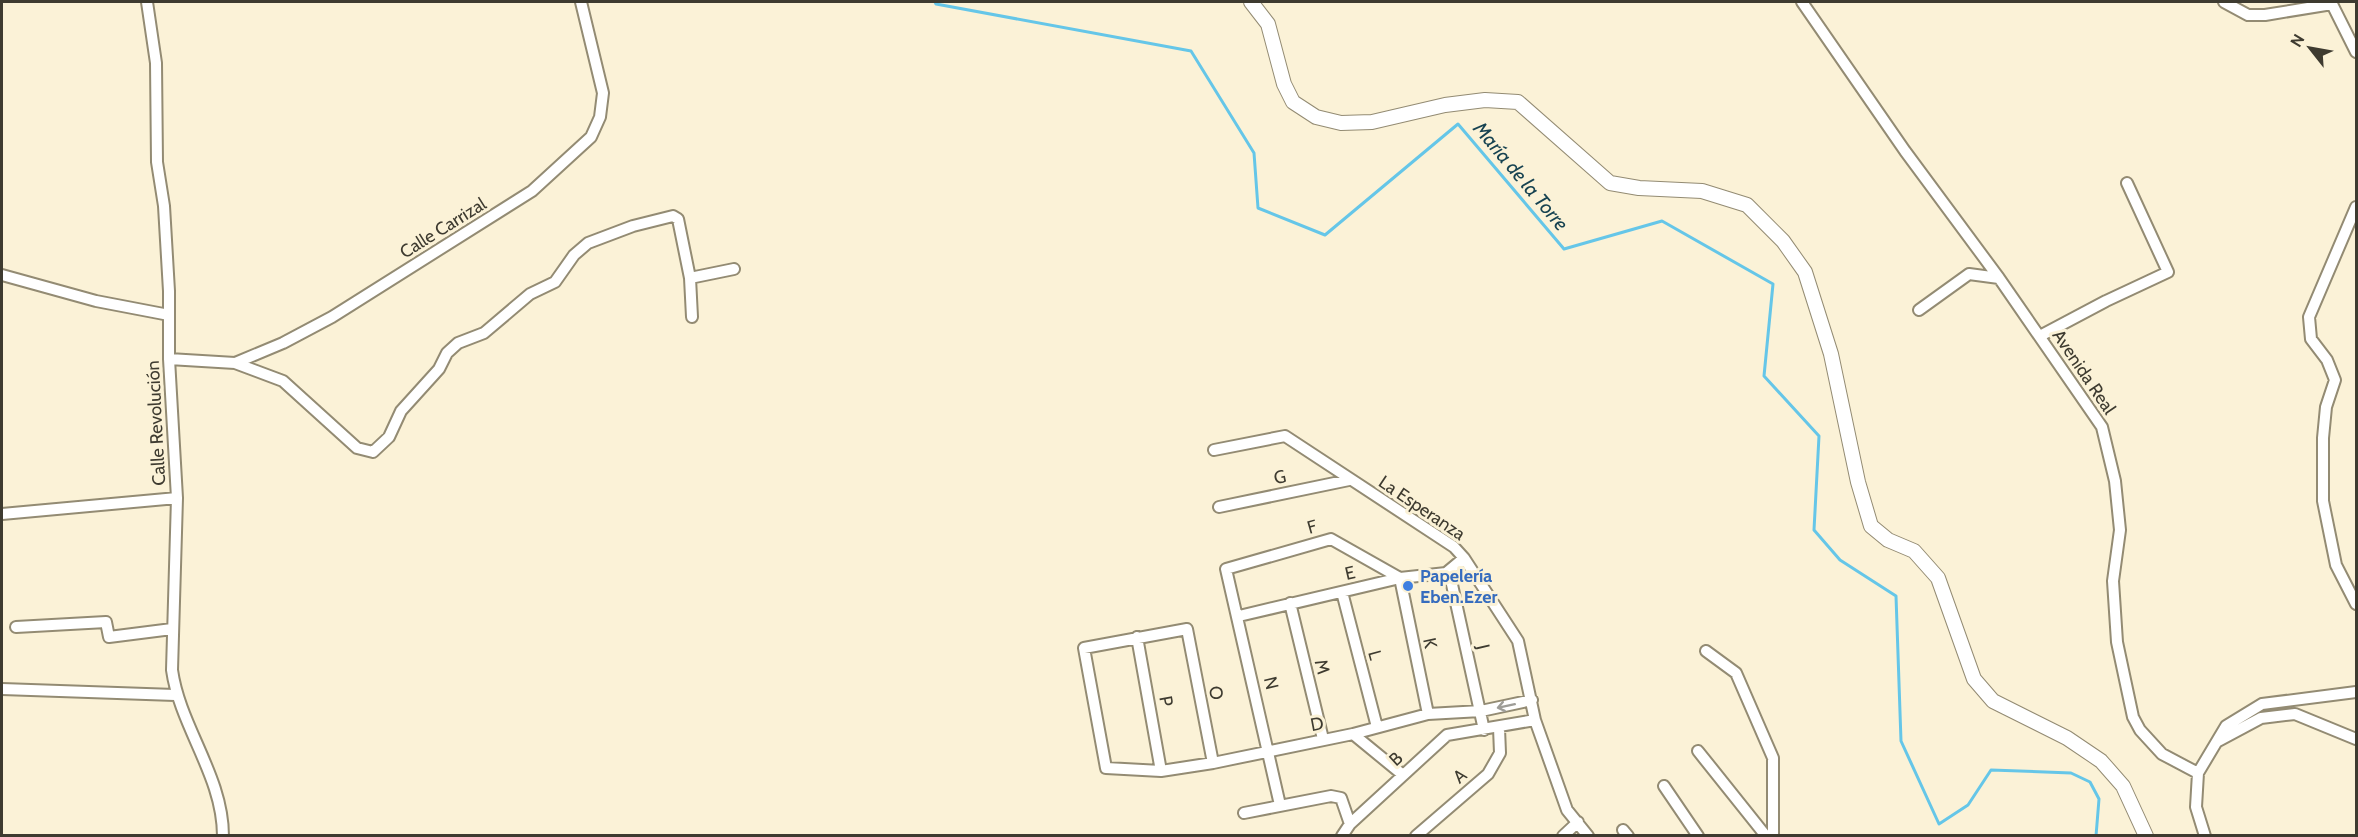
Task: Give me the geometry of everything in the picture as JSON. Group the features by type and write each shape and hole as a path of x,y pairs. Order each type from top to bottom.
{"main road":[{"path":"1251,2 1268,24 1284,84 1293,102 1316,117 1341,123 1372,122 1445,105 1485,100 1518,102 1610,183 1639,188 1702,191 1747,205 1783,241 1805,272 1831,354 1858,482 1871,526 1888,540 1914,551 1938,578 1974,679 1993,701 2067,738 2102,761 2123,786 2146,836"}],"street":[{"name":"Calle Revolución","path":"147,2 156,63 156,162 165,206 169,359 177,498 172,670 176,695 206,764 223,813 223,836"},
{"name":"Calle Carrizal","path":"169,359 235,363 283,343 332,317 532,191 591,137 600,117 603,93 581,2"},
{"name":"Avenida Real","path":"1802,2 1905,151 2040,336 2102,427 2115,481 2120,530 2113,581 2117,642 2133,717 2140,730 2162,754 2198,773"},
{"path":"2224,2 2248,15 2265,15 2332,3 2356,52"},
{"path":"2040,336 2168,272 2127,183"},
{"path":"2356,207 2309,317 2311,339 2327,360 2335,380 2326,407 2323,438 2323,501 2336,565 2356,604"},
{"path":"235,363 283,381 357,448 373,452 389,437 401,411 440,369 447,353 458,343 484,333 530,294 555,282 574,255 588,243 633,226 673,216 678,219 690,278 692,317"},
{"path":"690,278 734,269"},
{"path":"1919,310 1969,274 1999,278"},
{"path":"2,275 96,301 169,315"},
{"name":"La Esperanza","path":"1214,450 1285,436 1349,480 1414,518 1454,547 1464,558 1518,641 1535,720 1568,810 1588,836"},
{"name":"G","path":"1219,507 1349,480"},
{"path":"2,514 177,498"},
{"name":"F","path":"1226,569 1332,539 1400,578"},
{"path":"1446,573 1464,558"},
{"name":"N","path":"1226,569 1239,616 1280,804"},
{"name":"E","path":"1239,616 1400,578 1446,573"},
{"name":"J","path":"1446,573 1451,579 1484,730"},
{"name":"K","path":"1400,578 1428,714"},
{"name":"L","path":"1342,592 1377,727"},
{"name":"M","path":"1290,603 1323,739"},
{"path":"16,627 106,622 109,637 172,629"},
{"name":"O","path":"1137,636 1187,629 1213,763"},
{"name":"D","path":"1137,636 1084,648 1106,768 1161,771 1213,763 1353,734 1428,714 1481,711 1532,700"},
{"name":"P","path":"1137,636 1161,771"},
{"path":"1706,651 1736,673 1773,758 1773,836"},
{"path":"2,689 176,695"},
{"path":"2205,836 2196,807 2198,773 2226,726 2262,704 2356,692"},
{"path":"2215,742 2261,718 2295,714 2356,739"},
{"path":"1484,730 1535,720"},
{"name":"A","path":"1416,836 1488,774 1500,753 1499,728"},
{"name":"B","path":"1342,836 1350,824 1448,735 1484,730"},
{"path":"1353,734 1403,775"},
{"path":"1698,751 1766,836"},
{"path":"1664,786 1698,836"},
{"path":"1244,813 1280,804 1331,796 1341,798 1350,824"},
{"path":"1563,836 1578,822"}],"waterway":[{"name":"María de la Torre","path":"935,2 1191,51 1254,153 1258,208 1325,235 1458,124 1564,249 1662,221 1773,284 1764,376 1819,436 1814,530 1840,560 1896,596 1901,741 1939,824 1968,805 1991,770 2071,773 2090,782 2099,799 2096,836"}],"place":[{"name":"Papelería Eben.Ezer","path":"1408,586"}]}
